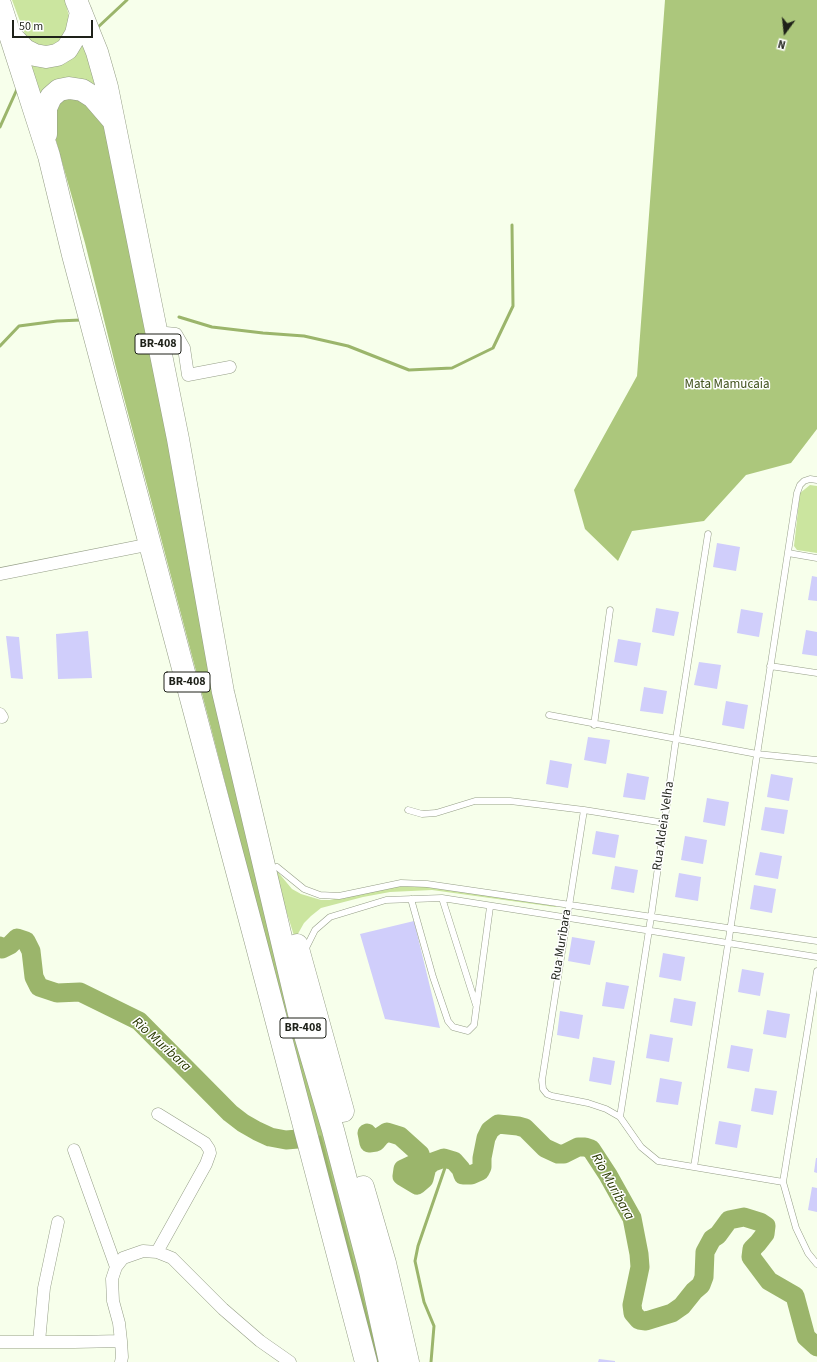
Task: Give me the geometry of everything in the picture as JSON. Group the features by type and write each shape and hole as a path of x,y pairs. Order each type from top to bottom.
{"highway":[{"name":"BR-408","path":"0,4 48,156 366,1362"},
{"name":"BR-408","path":"78,6 97,52 106,87 178,439 223,692 300,1018 333,1130 370,1271 390,1362"},
{"path":"11,36 25,50 35,55 46,57 57,55 67,49 76,34 78,6"},
{"path":"48,156 45,125 46,108 51,97 59,90 69,88 82,90 93,97 113,122"},
{"path":"223,692 237,717 246,742 286,908 301,957 385,1263 408,1362"}],"street":[{"path":"156,332 176,334 184,348 188,375 230,368"},
{"path":"0,574 151,544"},
{"path":"157,1252 206,1164 210,1153 205,1143 158,1114"},
{"path":"74,1150 116,1267"},
{"path":"39,1342 44,1288 58,1222"},
{"path":"121,1362 121,1341 119,1323 113,1301 112,1279 116,1267 123,1258 143,1251 157,1252 172,1258 222,1309 260,1341 287,1361"},
{"path":"0,1342 121,1341"}],"lane":[{"path":"694,1167 797,493 800,485 804,481 810,479 817,480"},
{"name":"Rua Aldeia Velha","path":"620,1117 652,917 676,740 708,534"},
{"path":"788,553 817,558"},
{"path":"594,725 610,610"},
{"path":"770,666 817,673"},
{"path":"549,716 757,754 817,760"},
{"path":"408,810 422,814 436,813 476,801 510,801 584,810 665,823"},
{"name":"Rua Muribara","path":"584,810 568,905 542,1080 543,1089 547,1094 552,1096 588,1103 606,1109 620,1117"},
{"path":"277,867 304,889 320,895 339,896 401,883 427,884 817,941"},
{"path":"473,904 474,890"},
{"path":"301,957 315,930 330,918 386,900 442,898 566,919 817,957"},
{"path":"442,898 476,1007"},
{"path":"411,900 433,977 448,1021 454,1027 468,1032 474,1025 490,907"},
{"path":"817,971 783,1182 796,1228 808,1253 817,1264"},
{"path":"620,1117 641,1147 653,1158 664,1163 783,1182"}],"green space":[{"path":"12,0 65,0 70,21 67,37 55,47 36,46 26,37"},
{"name":"Mata Mamucaia","path":"665,0 817,0 817,429 791,463 746,475 704,521 632,531 618,561 585,529 574,490 637,376"},
{"path":"82,31 98,90 40,115 22,54 44,67 66,63 78,50"},
{"path":"65,92 100,110 384,1362 374,1362 211,728 115,364 85,243 51,123"},
{"path":"810,485 817,486 817,553 797,550 794,546 800,493"},
{"path":"274,871 277,871 292,889 301,894 321,900 330,900 395,886 419,885 557,906 555,907 432,890 390,892 363,897 321,908 304,923 295,939"}],"building":[{"path":"717,543 740,547 736,571 713,567"},
{"path":"812,576 817,577 817,601 808,600"},
{"path":"656,608 679,612 674,636 652,632"},
{"path":"741,609 763,613 759,637 737,633"},
{"path":"806,630 817,632 817,656 802,654"},
{"path":"88,631 92,678 58,679 56,634"},
{"path":"6,636 19,637 23,679 11,678"},
{"path":"618,639 641,643 637,666 614,662"},
{"path":"699,662 721,665 717,689 694,685"},
{"path":"644,687 667,691 663,714 640,711"},
{"path":"726,701 748,705 744,729 722,725"},
{"path":"588,737 610,740 606,764 584,760"},
{"path":"550,760 572,764 568,788 546,784"},
{"path":"627,773 649,777 645,800 623,797"},
{"path":"771,774 793,778 789,801 767,797"},
{"path":"707,798 729,802 725,826 703,822"},
{"path":"765,807 788,810 784,834 761,830"},
{"path":"596,831 619,835 615,858 592,854"},
{"path":"685,836 707,840 703,864 681,860"},
{"path":"760,852 782,856 778,879 755,875"},
{"path":"615,866 638,870 634,893 611,889"},
{"path":"679,873 701,877 698,901 675,897"},
{"path":"754,885 776,889 772,913 750,909"},
{"path":"414,921 440,1028 385,1019 360,934"},
{"path":"572,937 595,941 590,965 568,961"},
{"path":"663,953 685,957 681,981 659,977"},
{"path":"742,969 764,973 760,996 738,992"},
{"path":"606,982 629,986 624,1009 602,1006"},
{"path":"674,998 696,1002 692,1026 670,1022"},
{"path":"767,1010 790,1014 786,1038 763,1034"},
{"path":"560,1011 583,1015 579,1039 557,1035"},
{"path":"650,1034 673,1038 669,1062 646,1058"},
{"path":"731,1045 753,1049 749,1072 727,1068"},
{"path":"593,1057 615,1061 611,1085 589,1081"},
{"path":"660,1078 682,1082 678,1105 656,1102"},
{"path":"755,1088 777,1091 773,1115 751,1111"},
{"path":"719,1121 741,1125 737,1148 715,1144"},
{"path":"817,1158 817,1173 814,1172"},
{"path":"812,1187 817,1188 817,1212 808,1210"},
{"path":"599,1359 615,1361 615,1362 598,1362"}],"waterway":[{"path":"96,29 127,0"},
{"path":"0,127 18,87"},
{"path":"179,317 212,327 304,336 348,346 409,370 452,368 493,348 513,306 512,225"},
{"path":"0,346 19,326 57,321 81,320"},
{"name":"Rio Muribara","path":"0,946 2,949 10,945 17,938 26,941 31,951 34,977 39,987 57,993 80,992 139,1021 230,1113 243,1123 270,1137 286,1140 298,1139"},
{"name":"Rio Muribara","path":"367,1133 369,1143 376,1142 387,1132 400,1136 420,1154 422,1160 403,1169 402,1176 417,1185 424,1179 427,1167 433,1162 444,1158 454,1161 461,1169 463,1175 471,1175 480,1171 482,1167 482,1158 486,1138 490,1130 498,1124 525,1128 545,1148 558,1154 564,1154 578,1147 591,1149 608,1175 632,1218 640,1267 632,1305 633,1313 639,1320 646,1321 672,1313 682,1306 701,1285 704,1277 705,1252 712,1239 718,1235 729,1220 744,1217 760,1222 766,1226 765,1234 752,1249 751,1257 769,1281 795,1296 806,1337 817,1347"},
{"path":"320,1137 378,1362"},
{"path":"431,1362 434,1326 424,1302 415,1261 418,1246 448,1159"}]}
